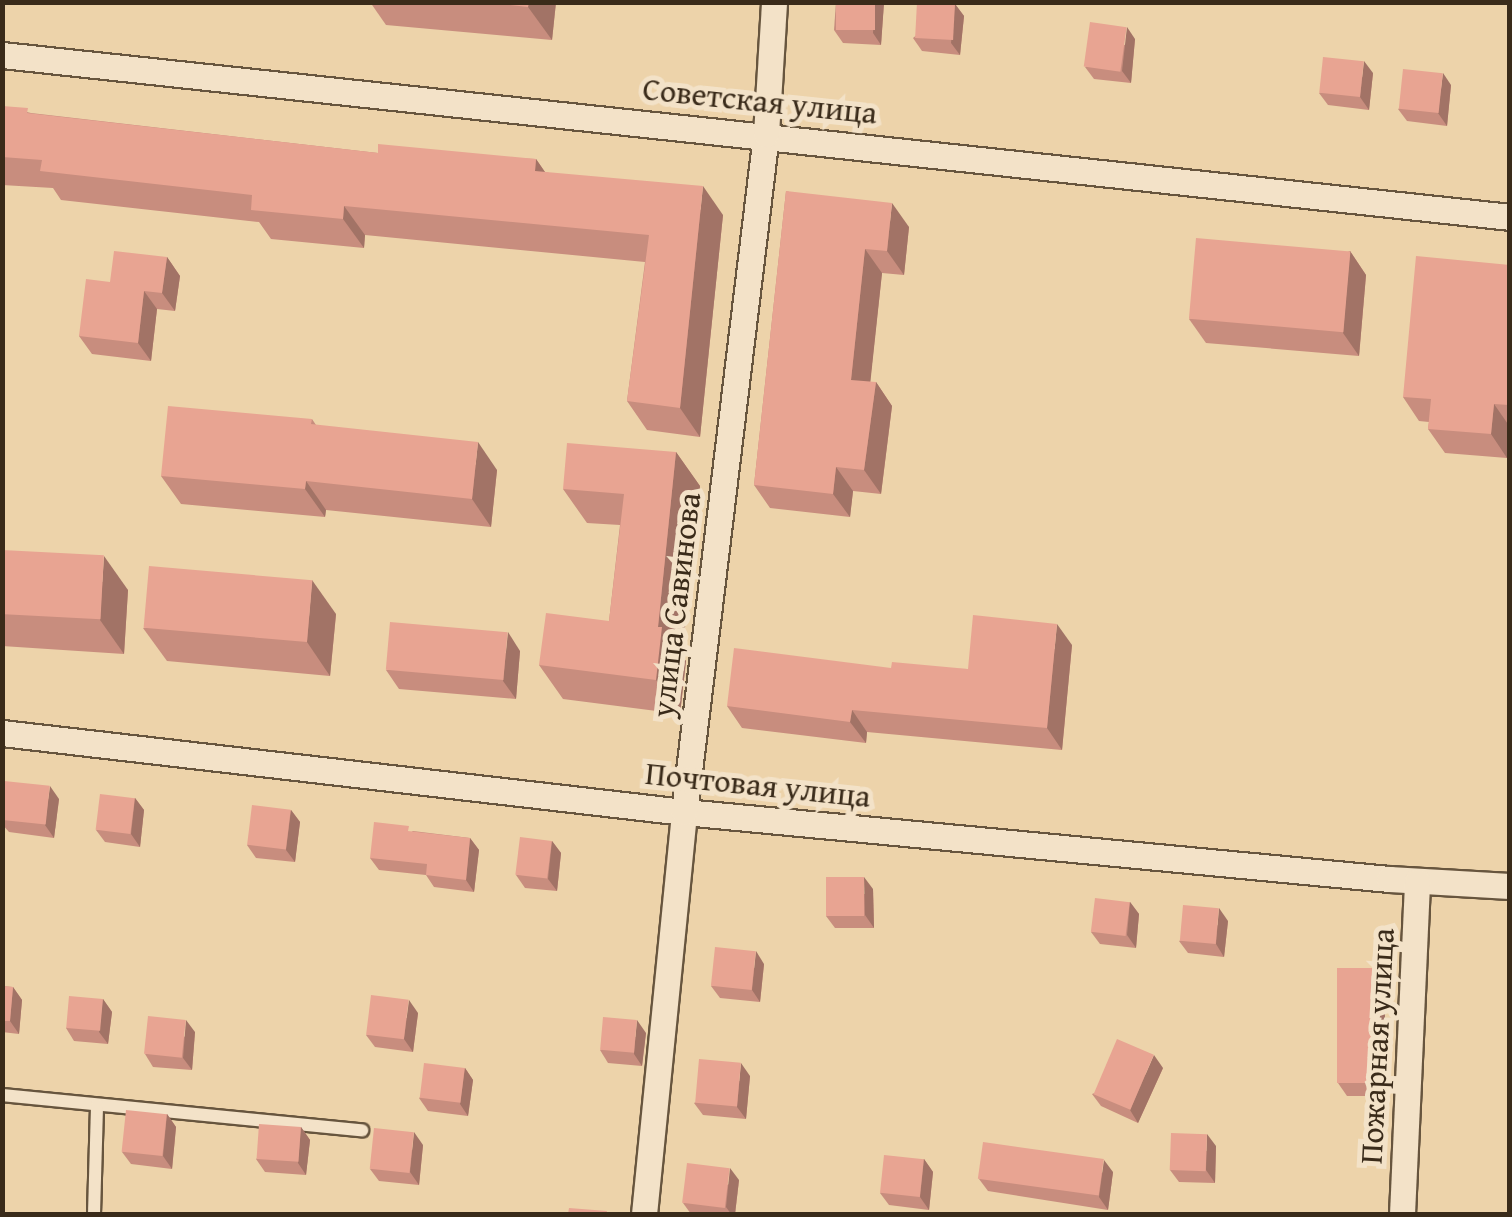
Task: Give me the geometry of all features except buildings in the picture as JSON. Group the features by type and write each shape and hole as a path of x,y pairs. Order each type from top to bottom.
{"street":[{"name":"улица Савинова","path":"644,1214 684,812 766,134 774,2"},
{"name":"Советская улица","path":"2,55 766,134 1510,217"},
{"name":"Почтовая улица","path":"2,733 684,812 1417,881 1510,886"},
{"name":"Пожарная улица","path":"1402,1214 1417,881"}],"lane":[{"path":"2,1095 362,1130"},
{"path":"94,1214 98,1105"}]}
